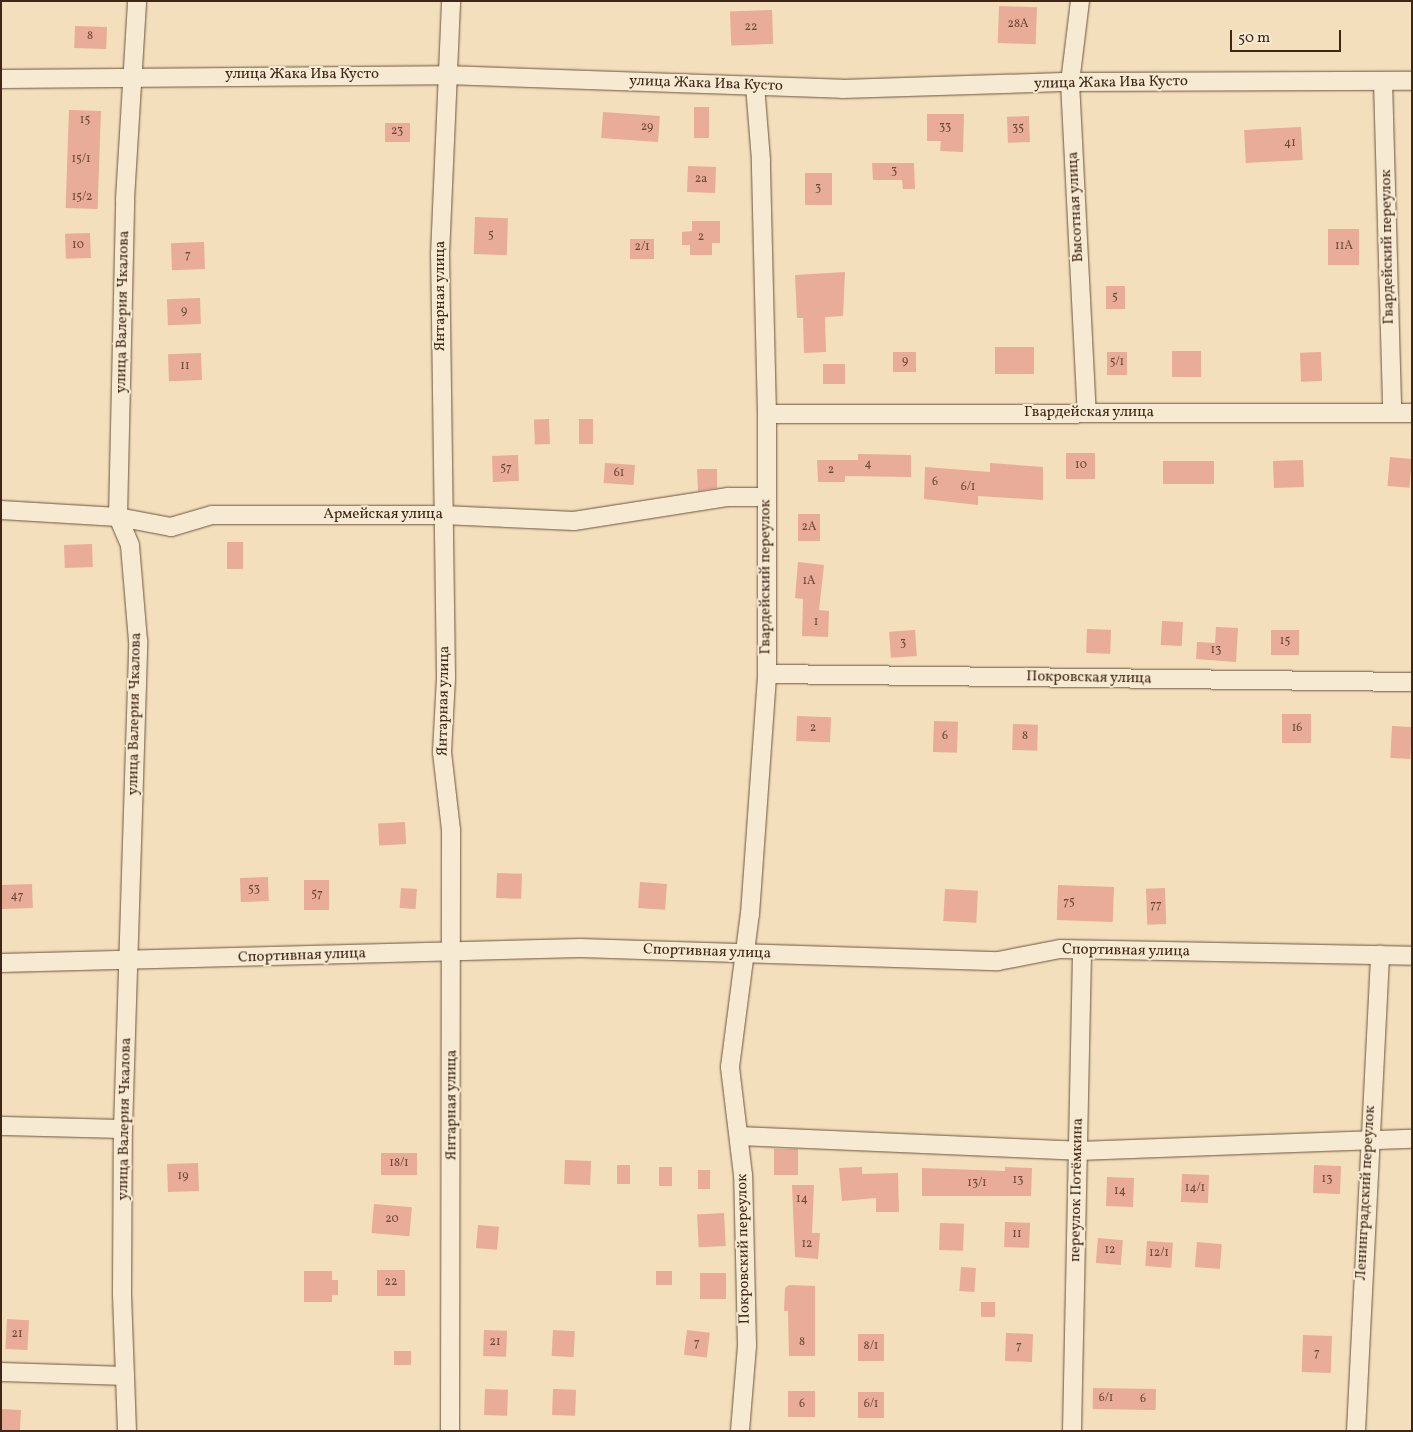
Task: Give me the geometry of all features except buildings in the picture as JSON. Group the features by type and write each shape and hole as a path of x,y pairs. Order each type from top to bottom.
{"street":[{"name":"улица Валерия Чкалова","path":"127,1431 124,1129 138,641 130,545 118,517 125,199 135,75 137,1"},
{"name":"Янтарная улица","path":"450,1431 451,830 442,752 446,677 440,256 445,75 451,50 452,1"},
{"name":"Высотная улица","path":"1080,1 1070,82 1087,413"},
{"name":"улица Жака Ива Кусто","path":"1,79 135,75 445,75 842,89 1070,82 1412,81"},
{"name":"Гвардейский переулок","path":"1383,81 1392,413"},
{"name":"Гвардейский переулок","path":"730,1067 745,953 767,674 767,414 761,160 755,86"},
{"name":"Гвардейская улица","path":"767,414 1412,413"},
{"name":"Армейская улица","path":"1,510 118,517 171,527 212,515 443,515 574,521 728,497 766,497"},
{"name":"Покровская улица","path":"767,674 1412,682"},
{"name":"Спортивная улица","path":"1,963 580,948 998,962 1060,949 1412,956"},
{"name":"переулок Потёмкина","path":"1072,1431 1082,950"},
{"name":"Ленинградский переулок","path":"1356,1431 1369,1140 1380,955"},
{"name":"Покровский переулок","path":"730,1067 743,1175 747,1345 740,1431"},
{"path":"1,1126 124,1129"},
{"path":"739,1136 1078,1151 1412,1139"},
{"path":"1,1372 125,1376"}]}
